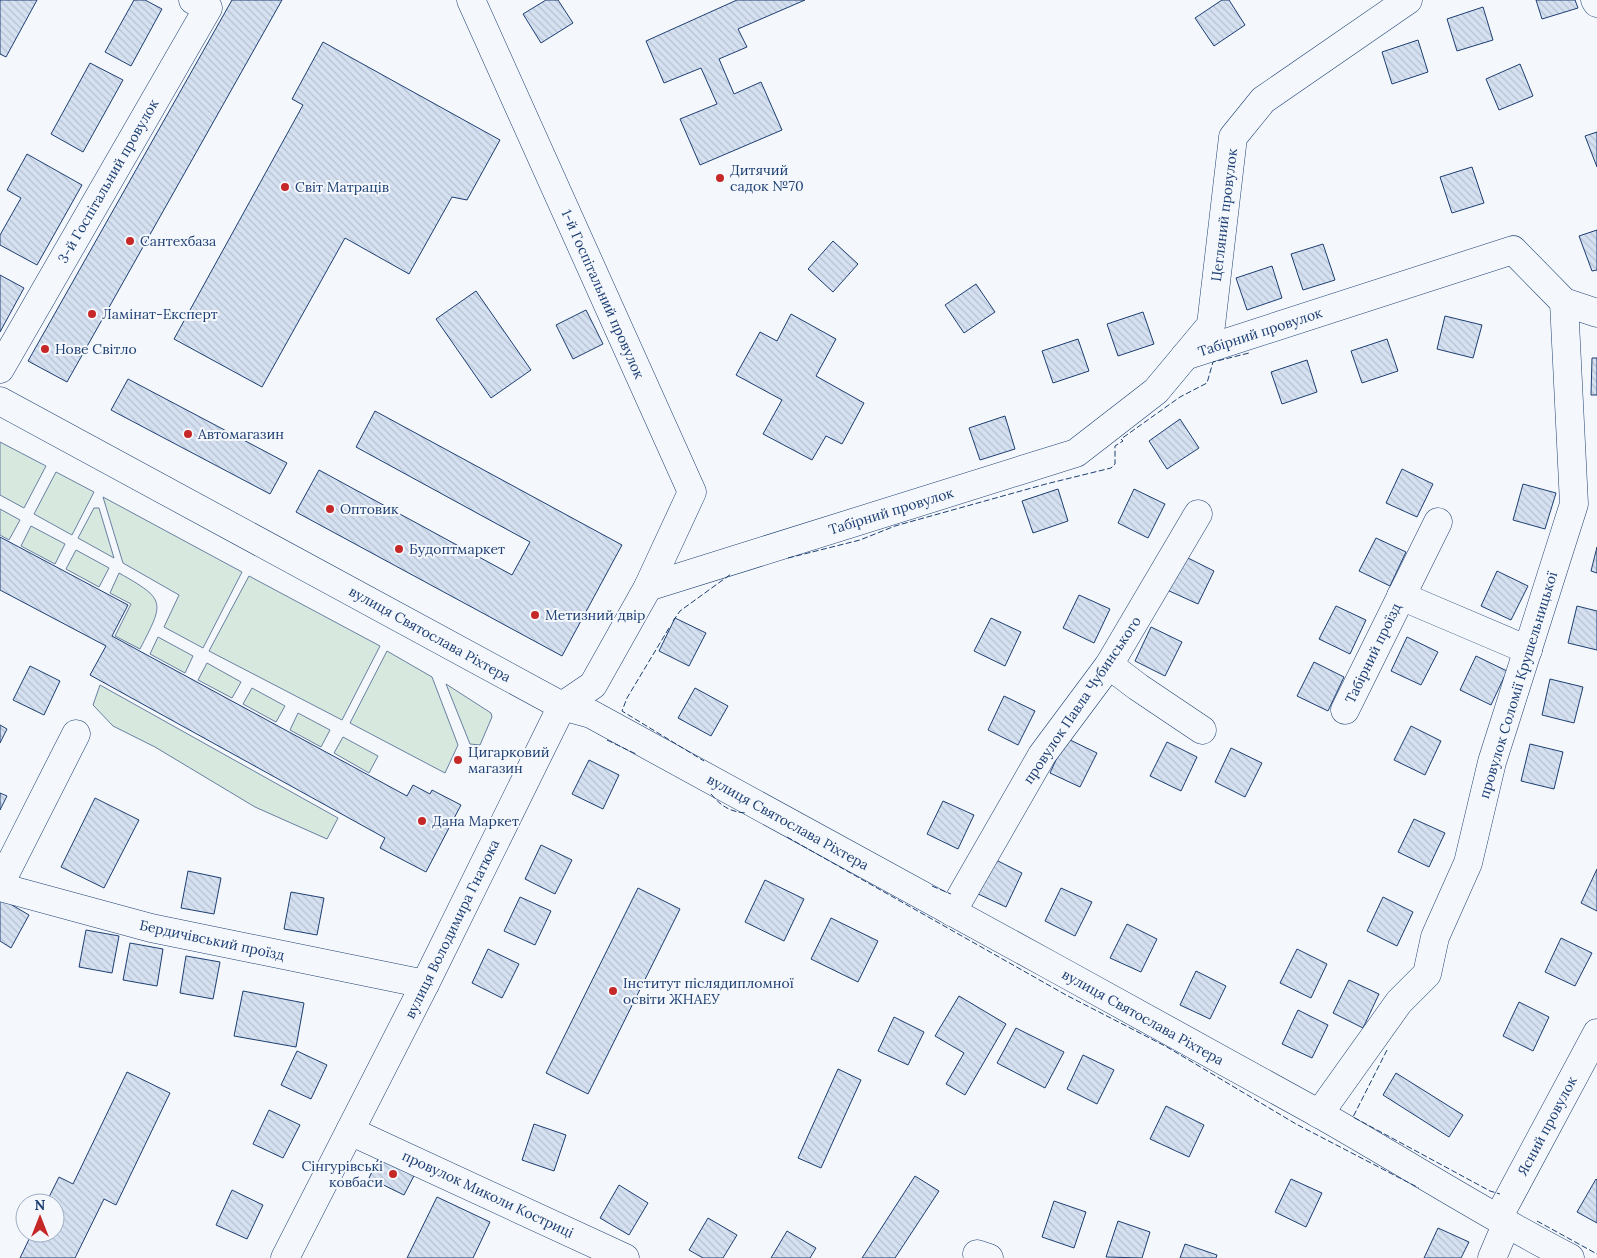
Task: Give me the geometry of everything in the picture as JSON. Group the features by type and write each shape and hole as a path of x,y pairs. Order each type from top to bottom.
{"street":[{"name":"3-й Госпітальний провулок","path":"0,369 208,8 193,0"},
{"name":"1-й Госпітальний провулок","path":"471,0 692,492 648,587"},
{"name":"Цегляний провулок","path":"1185,356 1211,325 1233,136 1263,100 1408,0"},
{"name":"Табірний провулок","path":"648,587 1076,453 1156,391 1185,356 1513,250 1564,302 1597,313"},
{"name":"провулок Соломії Крушельницької","path":"1319,1114 1399,1002 1427,974 1435,937 1468,862 1492,762 1574,504 1564,302"},
{"name":"вулиця Святослава Ріхтера","path":"0,400 562,706 591,714 1319,1114 1502,1222 1570,1258"},
{"name":"провулок Павла Чубинського","path":"952,912 1042,755 1109,665 1198,514"},
{"name":"Табірний проїзд","path":"1344,710 1438,522"},
{"name":"вулиця Володимира Гнатюка","path":"285,1258 425,984 562,706 593,685 648,587"},
{"name":"Табірний проїзд","path":"1401,596 1528,650"},
{"path":"1109,665 1202,730"},
{"path":"0,886 76,734"},
{"name":"Бердичівський проїзд","path":"0,886 151,928 425,984"},
{"name":"Ясний провулок","path":"1492,1258 1502,1222 1597,1033"},
{"name":"провулок Миколи Костриці","path":"350,1131 625,1258"}],"shaded area":[{"path":"0,442 46,466 24,508 0,495"},
{"path":"56,472 94,492 72,535 34,514"},
{"path":"103,497 242,572 203,648 164,627 179,595 123,563"},
{"path":"94,508 99,508 114,558 78,538"},
{"path":"0,509 20,520 9,540 0,535"},
{"path":"31,526 65,544 55,564 21,546"},
{"path":"76,550 109,568 99,587 66,569"},
{"path":"119,573 146,590 153,597 156,604 157,611 154,621 140,649 115,636 131,604 110,593"},
{"path":"249,576 380,646 342,720 209,651"},
{"path":"158,637 193,656 185,673 150,654"},
{"path":"387,651 432,677 458,745 445,773 350,723"},
{"path":"207,663 241,682 232,698 198,680"},
{"path":"446,684 491,713 492,717 480,745 470,744"},
{"path":"100,685 338,818 327,839 255,807 155,747 113,726 93,705"},
{"path":"252,688 285,706 276,722 243,704"},
{"path":"298,713 330,730 321,747 290,730"},
{"path":"343,737 378,756 369,773 334,753"}],"building":[{"path":"0,0 37,0 6,57 0,54"},
{"path":"134,0 145,0 162,9 131,66 105,52"},
{"path":"232,0 282,0 67,382 28,361"},
{"path":"546,0 558,0 573,23 541,43 523,14"},
{"name":"Дитячий садок №70","path":"737,0 805,0 738,29 747,47 719,59 734,94 761,82 782,130 700,165 680,119 717,104 701,68 664,83 646,41"},
{"path":"1222,0 1229,0 1245,25 1214,46 1195,18"},
{"path":"1536,0 1575,0 1578,8 1542,19"},
{"path":"1483,7 1493,40 1457,51 1447,19"},
{"path":"1418,40 1428,72 1392,84 1382,52"},
{"path":"323,42 500,140 467,200 452,197 409,274 345,238 262,387 174,339 303,105 292,99"},
{"path":"90,63 123,80 83,152 51,134"},
{"path":"1520,64 1533,96 1499,110 1486,79"},
{"path":"1597,132 1597,167 1585,136"},
{"path":"27,154 82,185 37,265 0,245 0,235 21,198 7,190"},
{"path":"1472,167 1484,203 1452,213 1440,177"},
{"path":"1597,230 1597,270 1592,271 1579,236"},
{"path":"833,241 858,264 833,292 808,269"},
{"path":"1323,244 1335,280 1303,290 1291,254"},
{"path":"1272,266 1282,298 1247,310 1236,278"},
{"path":"0,275 24,288 0,332"},
{"path":"976,284 995,312 964,333 945,305"},
{"path":"476,291 531,370 491,398 436,319"},
{"path":"586,310 603,344 573,359 556,325"},
{"path":"1143,312 1154,344 1118,356 1107,324"},
{"path":"791,314 836,339 816,376 864,403 842,444 826,436 812,460 763,434 782,400 736,375 760,332 777,341"},
{"path":"1445,316 1482,325 1473,358 1437,349"},
{"path":"1078,339 1089,371 1053,383 1042,351"},
{"path":"1387,339 1398,371 1362,383 1351,351"},
{"path":"1592,358 1597,358 1597,395 1591,395"},
{"path":"1307,360 1317,392 1282,404 1271,372"},
{"path":"128,379 287,463 270,494 111,410"},
{"path":"375,411 622,545 562,656 296,512 319,470 512,575 530,542 356,447"},
{"path":"1005,416 1015,449 980,460 969,428"},
{"path":"1180,419 1199,448 1167,469 1149,441"},
{"path":"1402,469 1433,484 1417,517 1386,503"},
{"path":"1523,484 1556,493 1545,529 1513,520"},
{"path":"1058,489 1068,521 1033,533 1022,501"},
{"path":"1134,489 1165,504 1148,538 1118,523"},
{"path":"0,537 128,605 112,636 407,796 413,785 430,794 432,790 461,805 426,872 380,848 385,838 90,675 106,646 0,590"},
{"path":"1376,538 1406,552 1390,586 1359,571"},
{"path":"1597,547 1597,573 1591,571"},
{"path":"1184,556 1214,571 1198,604 1167,590"},
{"path":"1497,571 1528,586 1511,620 1481,606"},
{"path":"1079,595 1110,609 1094,643 1063,628"},
{"path":"1336,606 1366,620 1350,654 1319,639"},
{"path":"1577,606 1597,611 1597,650 1568,643"},
{"path":"675,618 706,633 689,666 659,651"},
{"path":"991,618 1021,632 1005,666 974,651"},
{"path":"1151,627 1182,642 1165,676 1135,661"},
{"path":"1407,637 1438,652 1421,685 1391,671"},
{"path":"1476,656 1507,671 1491,705 1460,690"},
{"path":"1314,662 1344,677 1328,711 1297,696"},
{"path":"30,666 60,681 44,715 13,700"},
{"path":"1550,679 1583,687 1574,723 1542,715"},
{"path":"695,688 728,706 711,736 678,718"},
{"path":"1004,696 1035,711 1018,745 988,730"},
{"path":"0,725 7,729 0,743"},
{"path":"1411,726 1441,741 1425,775 1394,760"},
{"path":"1066,738 1097,753 1080,787 1050,773"},
{"path":"1167,742 1197,757 1181,791 1150,776"},
{"path":"1530,744 1563,752 1554,789 1521,781"},
{"path":"1231,748 1262,763 1245,797 1215,782"},
{"path":"589,760 619,775 603,809 572,794"},
{"path":"0,793 7,796 0,810"},
{"path":"95,798 139,820 104,888 61,867"},
{"path":"943,801 974,815 958,849 927,834"},
{"path":"1414,819 1445,833 1429,867 1398,852"},
{"path":"541,845 572,860 555,894 525,879"},
{"path":"992,858 1022,873 1006,907 976,893"},
{"path":"1597,869 1597,911 1581,903"},
{"path":"188,871 221,878 214,914 181,908"},
{"path":"765,880 804,899 784,941 745,922"},
{"name":"Інститут післядипломної освіти ЖНАЕУ","path":"638,888 680,909 588,1094 546,1073"},
{"path":"1061,888 1092,902 1075,936 1045,921"},
{"path":"291,892 324,898 317,935 284,929"},
{"path":"520,897 551,911 535,945 504,931"},
{"path":"1383,897 1413,912 1397,946 1367,931"},
{"path":"0,898 29,915 11,948 0,941"},
{"path":"831,918 878,941 858,982 811,959"},
{"path":"1127,924 1157,939 1141,972 1110,958"},
{"path":"86,930 119,936 112,973 79,967"},
{"path":"1561,938 1592,953 1575,986 1545,972"},
{"path":"130,943 163,949 157,986 123,980"},
{"path":"488,949 519,964 502,998 472,983"},
{"path":"1297,949 1327,964 1311,998 1280,983"},
{"path":"186,956 220,962 213,999 180,993"},
{"path":"1196,971 1226,986 1210,1019 1180,1005"},
{"path":"1349,980 1379,994 1363,1028 1333,1013"},
{"path":"243,991 304,1003 296,1047 234,1036"},
{"path":"959,996 1006,1024 965,1095 946,1084 964,1053 935,1036"},
{"path":"1519,1002 1549,1017 1533,1051 1503,1036"},
{"path":"1298,1010 1328,1025 1312,1058 1282,1044"},
{"path":"894,1017 924,1032 908,1065 878,1051"},
{"path":"1016,1028 1064,1052 1045,1088 997,1063"},
{"path":"297,1051 327,1065 311,1099 281,1085"},
{"path":"1083,1055 1114,1070 1097,1104 1067,1089"},
{"path":"838,1069 861,1080 821,1168 798,1158"},
{"path":"127,1072 170,1093 116,1205 104,1199 75,1258 20,1258 27,1243 65,1243 65,1193 51,1193 59,1177 73,1184"},
{"path":"1396,1073 1463,1115 1449,1137 1383,1095"},
{"path":"1166,1106 1204,1125 1189,1157 1150,1139"},
{"path":"269,1110 300,1125 283,1158 253,1144"},
{"path":"534,1124 566,1135 554,1171 522,1160"},
{"name":"Сінгурівські ковбаси","path":"381,1153 417,1170 404,1195 369,1178"},
{"path":"915,1176 939,1191 895,1258 862,1258"},
{"path":"1291,1179 1322,1193 1306,1227 1275,1212"},
{"path":"1597,1180 1597,1223 1577,1212"},
{"path":"619,1185 648,1203 629,1235 600,1218"},
{"path":"232,1190 263,1205 247,1239 216,1225"},
{"path":"437,1197 490,1222 473,1258 407,1258"},
{"path":"1054,1201 1086,1212 1074,1248 1042,1237"},
{"path":"708,1218 737,1235 723,1258 703,1258 689,1250"},
{"path":"1118,1221 1150,1232 1142,1258 1106,1257"},
{"path":"1438,1228 1469,1242 1461,1258 1424,1258"},
{"path":"787,1231 816,1248 810,1258 771,1258"},
{"path":"1185,1244 1217,1255 1216,1258 1180,1258"}],"fence":[{"path":"788,558 860,540 895,526 1111,468 1115,464 1115,446 1123,441 1121,439 1180,397 1207,383 1213,362 1249,353"},
{"path":"673,621 680,611 731,574"},
{"path":"669,628 627,698 622,711 704,761"},
{"path":"607,740 636,754"},
{"path":"711,794 726,808 746,813"},
{"path":"787,837 1066,995 1167,1047 1296,1124 1419,1188"},
{"path":"932,886 951,894"},
{"path":"1387,1050 1353,1117 1490,1191 1500,1194"},
{"path":"1537,1221 1597,1254"}],"place":[{"name":"Дитячий садок №70","path":"720,178"},
{"name":"Світ Матраців","path":"285,187"},
{"name":"Сантехбаза","path":"130,241"},
{"name":"Ламінат-Експерт","path":"92,314"},
{"name":"Нове Світло","path":"45,349"},
{"name":"Автомагазин","path":"188,434"},
{"name":"Оптовик","path":"330,509"},
{"name":"Будоптмаркет","path":"399,549"},
{"name":"Метизний двір","path":"535,615"},
{"name":"Цигарковий магазин","path":"458,760"},
{"name":"Дана Маркет","path":"422,821"},
{"name":"Інститут післядипломної освіти ЖНАЕУ","path":"613,991"},
{"name":"Сінгурівські ковбаси","path":"393,1174"}]}
